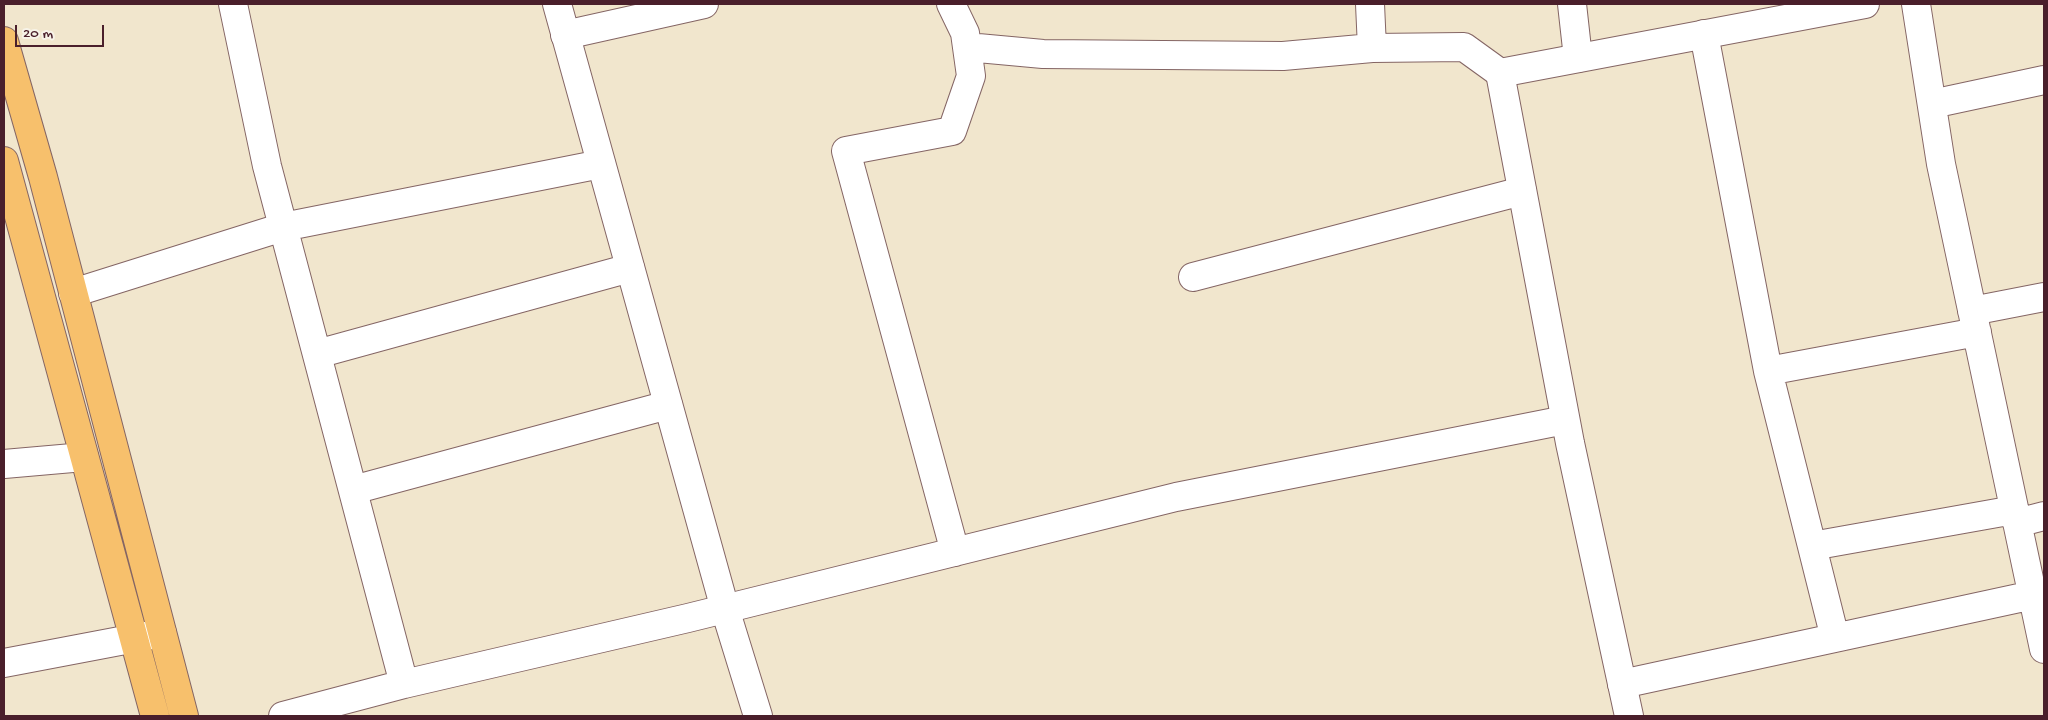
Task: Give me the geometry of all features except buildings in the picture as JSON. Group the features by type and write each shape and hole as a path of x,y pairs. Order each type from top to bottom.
{"main road":[{"path":"4,41 73,293 184,716"},
{"path":"6,176 155,716"}],"street":[{"path":"232,4 265,157 404,684"},
{"path":"557,4 724,609 758,716"},
{"path":"565,35 704,4"},
{"path":"951,4 965,33 971,76 952,131 846,151 955,552"},
{"path":"1370,4 1372,48"},
{"path":"1572,4 1578,58"},
{"path":"1500,73 1865,4"},
{"path":"1916,4 1941,164 2044,649"},
{"path":"1704,34 1768,371 1835,638"},
{"path":"967,47 1043,54 1283,56 1372,48 1464,47 1500,73 1565,420 1629,716"},
{"path":"1932,104 2044,80"},
{"path":"73,293 283,228 601,164"},
{"path":"1193,277 1522,190"},
{"path":"317,354 630,268"},
{"path":"1768,371 1975,321 2044,297"},
{"path":"353,490 668,405"},
{"path":"283,716 404,684 724,609 1176,497 1565,420"},
{"path":"4,464 84,457"},
{"path":"1812,546 2016,516 2044,516"},
{"path":"1622,684 2033,595"},
{"path":"4,663 162,633"}]}
